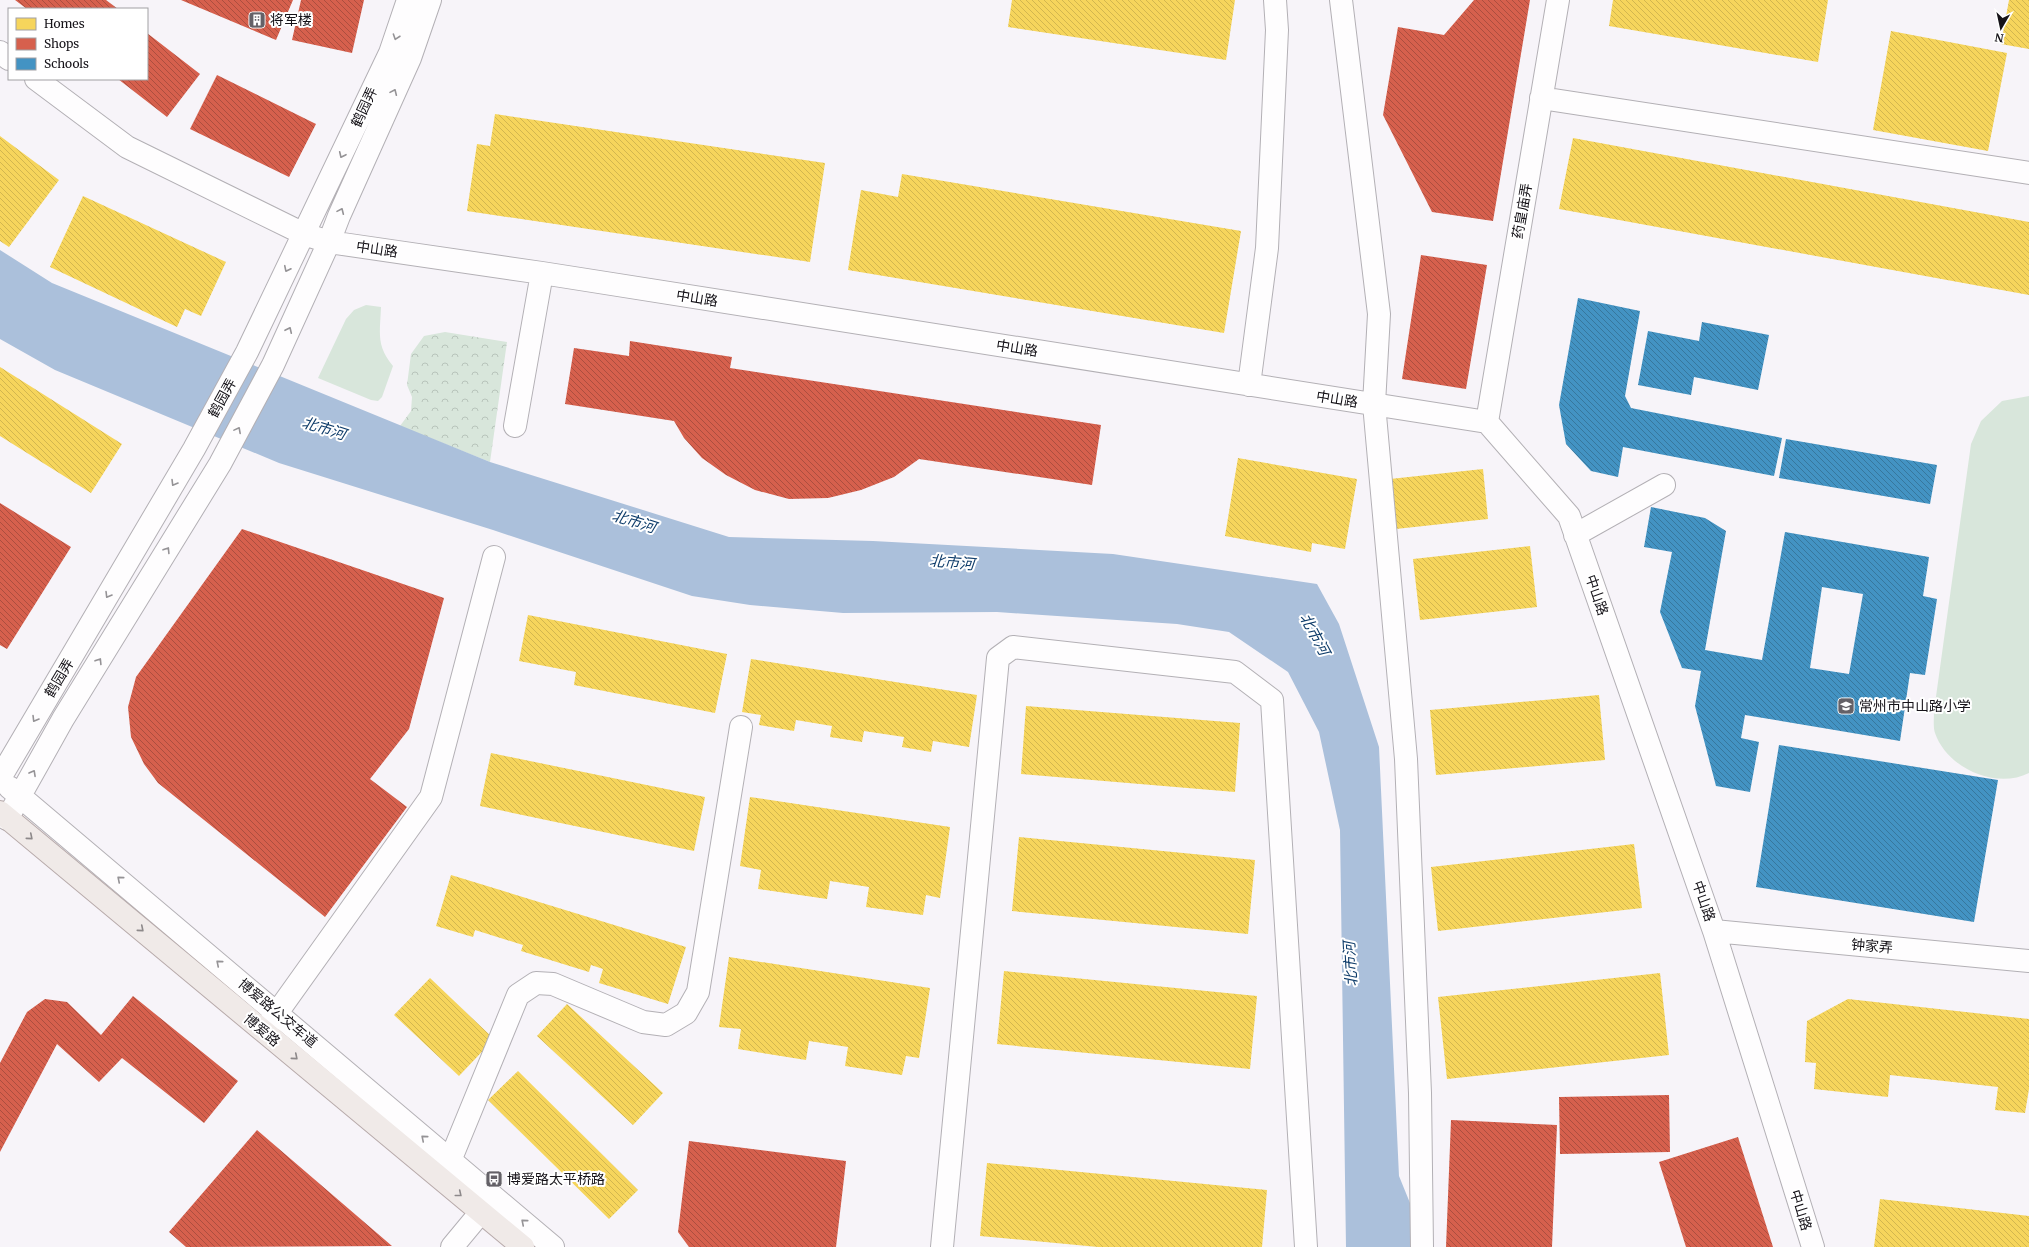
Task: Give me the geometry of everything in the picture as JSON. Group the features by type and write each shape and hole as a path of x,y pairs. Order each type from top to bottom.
{"main road":[{"name":"博爱路","path":"2,822 264,1032 523,1247"}],"street":[{"name":"鹤园弄","path":"0,779 194,449 247,352 390,53 408,0"},
{"name":"鹤园弄","path":"2,822 21,795 63,719 220,464 273,365 410,58 430,0"},
{"path":"1249,385 1267,248 1277,30 1275,0"},
{"path":"1341,0 1379,314 1374,404 1406,759 1420,1093 1422,1247"},
{"name":"药皇庙弄","path":"1487,422 1558,0"},
{"path":"0,52 8,58"},
{"name":"中山路","path":"37,80 126,147 304,234 329,242 1487,422 1569,516 1714,930 1813,1247"},
{"path":"1541,98 2029,173"},
{"path":"515,426 542,274"},
{"path":"1575,535 1664,485"},
{"path":"264,1032 431,797 494,556"},
{"path":"942,1247 998,658 1014,647 1235,672 1272,700 1306,1247"},
{"path":"442,1180 518,995 536,983 553,984 643,1022 666,1025 686,1013 698,992 741,727"},
{"name":"博爱路公交车道","path":"0,779 21,795 553,1247"},
{"name":"钟家弄","path":"1714,930 2029,961"},
{"path":"452,1247 481,1212"}],"green space":[{"path":"366,305 381,307 381,345 393,366 382,397 378,401 371,400 318,378 346,319 354,310"},
{"path":"445,332 507,342 490,462 400,426 411,411 412,397 407,385 411,354 424,336"},
{"path":"2029,396 2029,773 2016,778 2002,779 1988,777 1974,772 1961,766 1950,756 1941,745 1935,733 1934,711 1971,444 1981,421 2002,401"}],"water":[{"name":"北市河","path":"0,250 52,283 490,462 729,537 873,541 1113,554 1317,584 1339,624 1379,747 1399,1176 1410,1203 1410,1247 1346,1247 1340,830 1319,732 1288,672 1229,632 1177,624 997,612 843,613 750,605 692,596 493,530 279,463 55,370 0,339"}],"building: Homes":[{"path":"1012,0 1235,0 1226,60 1008,27"},
{"path":"1613,0 1828,0 1818,62 1609,26"},
{"path":"2009,0 2029,0 2029,49 2001,44"},
{"path":"1891,31 2007,53 1988,151 1873,130"},
{"path":"495,114 825,163 810,262 467,211 477,144 490,146"},
{"path":"0,136 59,180 9,247 0,241"},
{"path":"1573,138 2029,222 2029,295 1559,209"},
{"path":"902,174 1241,231 1224,333 848,270 861,190 898,197"},
{"path":"83,196 226,262 201,316 185,309 177,327 50,267"},
{"path":"0,367 122,444 91,493 0,436"},
{"path":"1238,458 1357,479 1345,549 1312,543 1311,552 1225,536"},
{"path":"1483,469 1488,519 1396,529 1390,479"},
{"path":"1530,546 1537,607 1420,620 1413,559"},
{"path":"528,615 727,654 715,713 574,685 576,672 519,661"},
{"path":"751,659 977,695 969,747 933,741 931,752 902,747 904,737 864,731 862,742 830,737 832,726 796,720 794,731 759,725 761,715 742,712"},
{"path":"1599,695 1605,760 1436,775 1430,710"},
{"path":"1026,706 1240,723 1235,792 1021,774"},
{"path":"491,753 705,797 694,851 480,806"},
{"path":"750,797 950,827 940,898 926,895 923,915 866,907 869,887 830,881 827,899 758,889 761,870 740,866"},
{"path":"1019,837 1255,860 1248,934 1012,911"},
{"path":"1634,844 1642,908 1438,931 1431,867"},
{"path":"451,875 686,947 668,1004 599,983 603,969 591,965 589,972 521,951 523,945 475,930 473,937 436,926"},
{"path":"729,957 930,988 919,1058 906,1056 902,1075 845,1066 848,1047 809,1041 806,1060 738,1049 741,1029 719,1027"},
{"path":"1004,971 1257,996 1250,1069 997,1044"},
{"path":"1660,973 1669,1055 1447,1079 1438,997"},
{"path":"430,978 494,1039 459,1076 394,1015"},
{"path":"1848,999 2029,1019 2029,1089 2025,1113 1995,1110 1998,1087 1890,1075 1888,1097 1814,1089 1816,1063 1805,1062 1807,1021"},
{"path":"567,1004 663,1093 633,1125 537,1036"},
{"path":"518,1071 638,1190 609,1219 488,1100"},
{"path":"987,1163 1267,1190 1262,1247 1098,1247 980,1236"},
{"path":"1880,1199 2029,1216 2029,1247 1874,1247"}],"building: Shops":[{"path":"15,0 106,0 117,8 26,8"},
{"name":"将军楼","path":"181,0 293,0 276,40"},
{"path":"301,0 364,0 352,53 292,40"},
{"path":"1474,0 1530,0 1493,221 1432,212 1383,115 1398,27 1444,35"},
{"path":"148,34 200,74 167,117 119,80 148,80"},
{"path":"217,75 316,124 289,177 190,129"},
{"path":"1421,255 1487,265 1466,389 1402,379"},
{"path":"630,341 732,357 730,368 1101,425 1092,485 919,459 894,477 861,490 828,498 789,499 755,490 726,475 702,458 684,438 674,421 565,404 574,348 629,356"},
{"path":"0,503 71,547 7,649 0,645"},
{"path":"242,529 444,598 409,729 370,779 407,807 325,917 158,783 144,764 131,737 128,707 136,677"},
{"path":"133,996 238,1081 204,1123 122,1058 99,1082 57,1044 0,1152 0,1063 27,1012 45,999 67,1002 101,1035"},
{"path":"1669,1095 1670,1152 1560,1154 1559,1097"},
{"path":"1451,1120 1557,1125 1552,1247 1446,1247"},
{"path":"257,1130 392,1246 186,1247 169,1232"},
{"path":"1738,1137 1773,1247 1686,1247 1659,1162"},
{"path":"689,1141 846,1161 836,1247 689,1247 678,1232"}],"building: Schools":[{"path":"1578,298 1640,311 1625,396 1631,408 1782,438 1774,476 1623,447 1618,477 1591,471 1566,444 1559,405"},
{"path":"1702,322 1769,335 1758,390 1694,377 1691,395 1638,385 1648,331 1699,341"},
{"path":"1786,439 1937,465 1930,504 1779,478"},
{"path":"1651,507 1705,518 1726,531 1705,650 1762,660 1785,532 1929,557 1923,596 1937,599 1925,675 1910,673 1900,741 1745,715 1741,738 1759,742 1750,792 1716,786 1695,706 1701,671 1682,668 1660,612 1672,552 1644,547","holes":["1822,587 1863,594 1849,674 1810,668"]},
{"path":"1779,745 1998,780 1974,922 1756,887"}],"place":[{"name":"将军楼","path":"257,20"},
{"name":"常州市中山路小学","path":"1846,706"},
{"name":"博爱路太平桥路","path":"494,1179"}]}
